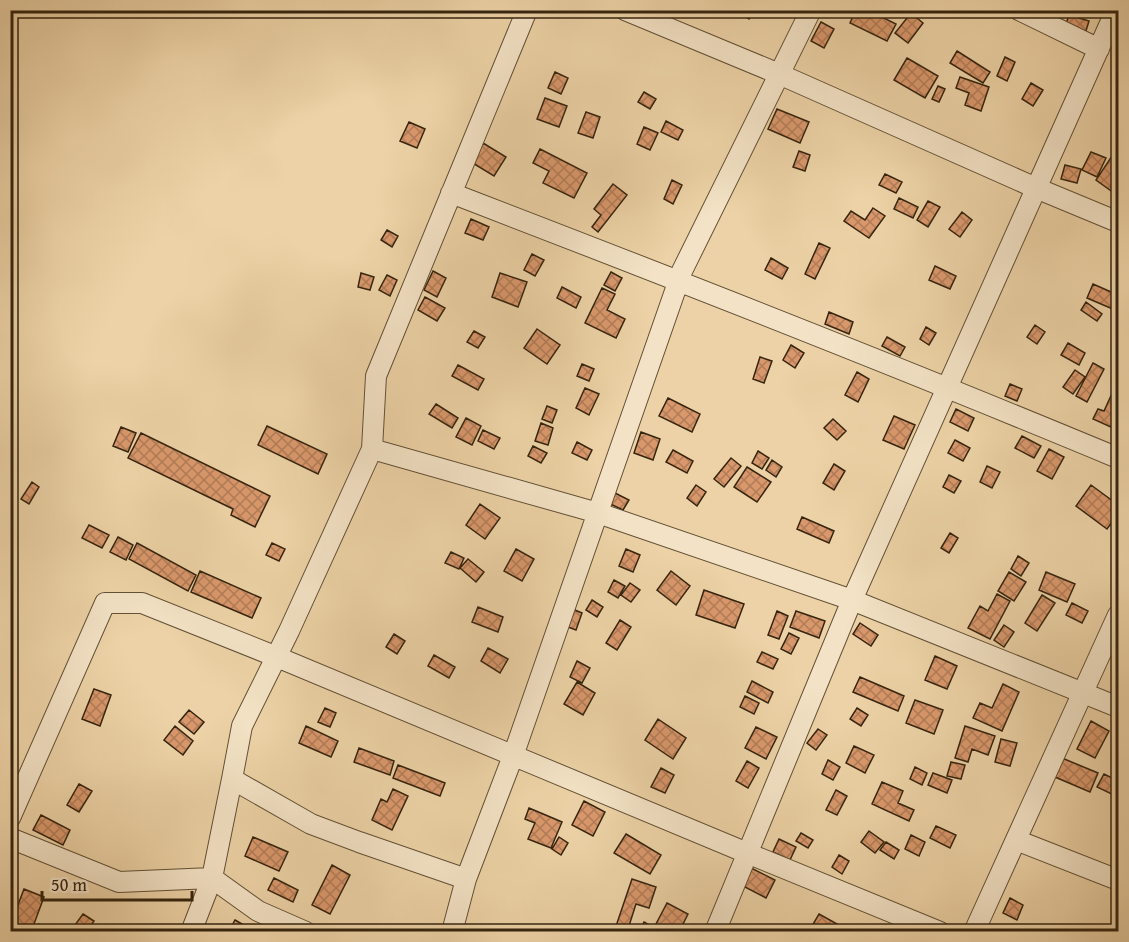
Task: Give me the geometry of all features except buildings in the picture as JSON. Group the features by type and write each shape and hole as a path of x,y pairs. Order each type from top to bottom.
{"street":[{"path":"190,932 212,878 242,726 372,449 376,376 527,10"},
{"path":"625,10 779,74 1036,188 1119,222"},
{"path":"453,932 466,879 513,756 679,280 811,10"},
{"path":"1019,10 1099,48"},
{"path":"715,932 852,600 1116,10"},
{"path":"451,193 679,280 1119,458"},
{"path":"372,449 598,513 852,600 1119,706"},
{"path":"10,818 105,603 142,603 940,932"},
{"path":"974,932 1119,615"},
{"path":"232,779 311,824 466,879"},
{"path":"10,838 119,882 212,878 258,911 306,932"},
{"path":"1016,840 1119,880"}]}
